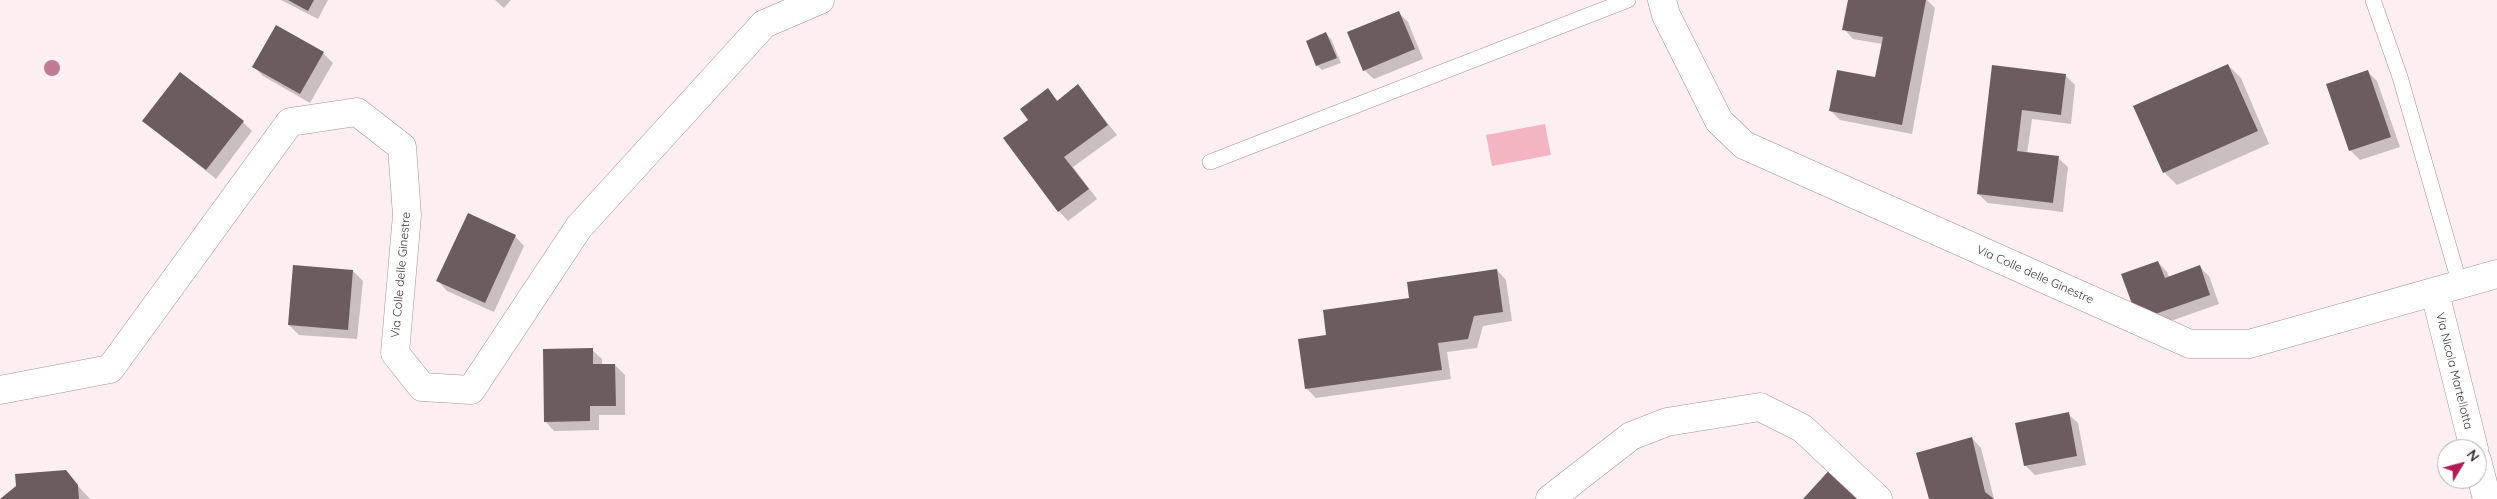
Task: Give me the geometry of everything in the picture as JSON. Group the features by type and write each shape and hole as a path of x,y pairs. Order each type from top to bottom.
{"street":[{"name":"Via Colle delle Ginestre","path":"0,390 110,369 251,172 290,122 357,112 402,147 407,215 395,353 422,387 471,390 579,227 764,24 820,0"},
{"name":"Via Colle delle Ginestre","path":"1662,0 1666,15 1719,120 1744,145 2190,344 2249,344 2497,274"},
{"name":"Via Nicola Martellotta","path":"2434,293 2471,439"},
{"path":"1550,499 1631,436 1667,422 1760,408 1802,428 1878,499"}],"lane":[{"path":"1210,162 1628,0"},
{"path":"2373,0 2400,77 2460,285"}],"shaded area":[{"path":"1545,124 1551,155 1492,166 1486,135"}],"building":[{"path":"288,0 314,0 308,11"},
{"path":"1848,0 1926,0 1902,125 1829,111 1837,70 1875,77 1883,37 1842,30"},
{"path":"1399,11 1415,49 1363,71 1347,32"},
{"path":"276,25 324,52 300,94 252,67"},
{"path":"1326,32 1337,58 1316,66 1306,41"},
{"path":"2228,64 2258,131 2163,173 2133,106"},
{"path":"1992,65 2066,74 2061,115 2022,110 2017,151 2059,156 2053,203 1977,194"},
{"path":"2368,70 2391,137 2349,151 2326,84"},
{"path":"180,72 244,121 206,170 142,121"},
{"path":"1078,84 1108,125 1064,157 1089,189 1058,212 1003,138 1028,120 1020,109 1048,88 1057,101"},
{"path":"468,213 516,235 485,303 436,281"},
{"path":"2158,261 2165,278 2200,265 2210,295 2138,320 2121,274"},
{"path":"293,265 353,270 348,330 288,325"},
{"path":"1497,269 1503,312 1474,316 1468,339 1438,343 1442,370 1305,389 1298,339 1326,335 1323,310 1409,298 1407,282"},
{"path":"593,348 593,364 615,364 616,406 590,406 590,421 544,422 543,349"},
{"path":"2069,412 2077,456 2024,466 2015,423"},
{"path":"1972,437 1985,492 1994,499 1929,499 1916,453"},
{"path":"1833,466 1870,499 1803,499"},
{"path":"66,470 78,485 79,499 0,499 16,486 15,474"}]}
